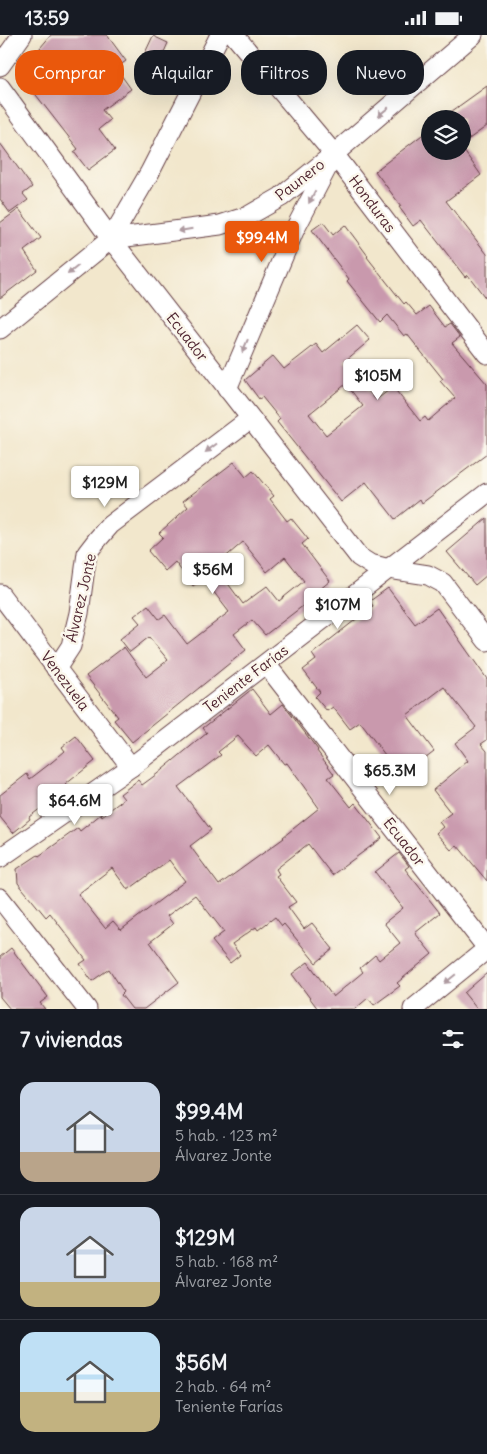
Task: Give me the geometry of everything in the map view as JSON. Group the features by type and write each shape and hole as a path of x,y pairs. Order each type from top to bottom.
{"street":[{"path":"0,66 22,35"},
{"path":"0,329 112,239 150,172 220,35"},
{"name":"Honduras","path":"234,35 334,154 487,354"},
{"name":"Paunero","path":"112,239 220,225 248,216 281,197 473,35"},
{"name":"Ecuador","path":"0,87 112,239 359,557 370,564 389,569 428,575 442,583 487,641"},
{"path":"227,389 294,231 334,154"},
{"name":"Álvarez Jonte","path":"56,669 71,646 80,613 87,553 96,540 110,525 250,419"},
{"name":"Teniente Farías","path":"0,858 131,767 487,493"},
{"name":"Venezuela","path":"0,595 131,767"},
{"name":"Ecuador","path":"266,664 487,949"},
{"path":"0,898 87,1009"},
{"path":"413,1009 487,949"}],"building":[{"path":"51,35 107,35 118,50 38,50"},
{"path":"153,36 168,43 165,50 146,50"},
{"path":"124,79 131,89 124,94"},
{"path":"487,86 487,126 471,138 471,110 454,110"},
{"path":"36,95 123,95 102,110 110,120 99,129 115,150 88,170 74,152 78,149"},
{"path":"421,136 421,160 470,160 481,175 446,201 487,254 487,300 468,275 465,277 421,220 413,226 375,171"},
{"path":"0,143 32,187 23,194 28,200 10,213 0,199"},
{"path":"19,209 41,238 24,251 37,270 0,298 0,223"},
{"path":"323,222 333,235 345,225 367,257 404,304 406,302 417,315 429,306 445,327 450,324 460,337 452,343 487,384 487,454 422,503 420,499 395,519 366,482 341,502 277,422 280,419 262,397 259,399 245,380 273,356 284,369 316,344 323,353 357,325 370,340 345,361 376,400 393,387 420,421 425,417 428,421 455,398 440,381 443,379 407,334 404,336 387,315 380,322 347,281 349,279 312,230","holes":["346,384 363,406 326,435 309,414"]},
{"path":"234,462 246,477 253,471 274,496 270,499 287,521 291,518 308,539 302,544 330,581 303,603 304,605 265,635 252,620 234,634 246,650 132,742 114,720 118,717 86,676 124,647 146,677 168,660 149,637 130,652 120,639 140,623 134,616 148,605 159,619 165,615 187,644 229,612 203,578 193,586 175,562 165,571 148,551 163,537 159,533 188,507 183,501","holes":["243,542 267,572 285,557 304,581 279,601 267,586 243,604 215,566"]},
{"path":"487,518 487,575 475,585 447,552"},
{"path":"388,588 415,624 437,608 487,679 487,740 481,744 487,751 487,881 457,845 451,850 436,833 443,827 439,822 451,813 433,790 468,761 455,743 476,727 444,687 407,715 434,751 401,776 360,722 350,729 333,707 327,711 315,697 320,692 303,670 316,660 312,654 373,606 370,601"},
{"path":"252,689 271,714 283,704 334,774 328,778 351,807 355,803 382,838 332,875 308,844 276,869 279,874 276,876 296,902 288,907 304,929 312,923 333,949 316,963 284,924 282,926 275,917 258,930 256,927 232,944 240,955 230,963 212,941 224,932 195,895 167,916 173,924 150,942 179,982 144,1009 132,1009 121,995 124,992 109,969 92,981 80,964 86,960 50,913 46,917 18,883 17,869 78,828 80,831 101,814 102,816 124,799 120,794 138,780 142,785 207,733 203,728","holes":["238,736 256,756 269,745 284,764 287,763 319,808 284,838 219,885 190,846 211,830 178,787 221,755 218,752","169,860 185,881 121,930 113,921 105,928 78,894 112,868 128,890"]},
{"path":"76,736 95,761 66,784 69,787 29,817 30,819 13,833 0,817 0,795 27,774 30,779 52,762 65,751 62,747"},
{"path":"399,853 409,866 405,869 440,913 415,933 432,954 397,983 400,986 374,1005 368,998 355,1009 318,1009 292,974 308,962 333,997 363,972 360,968 375,955 379,960 400,943 384,923 403,908 375,872"},
{"path":"11,948 48,997 40,1003 45,1009 10,1009 0,997 0,957"},
{"path":"487,973 487,1009 477,1009 464,993"}]}
